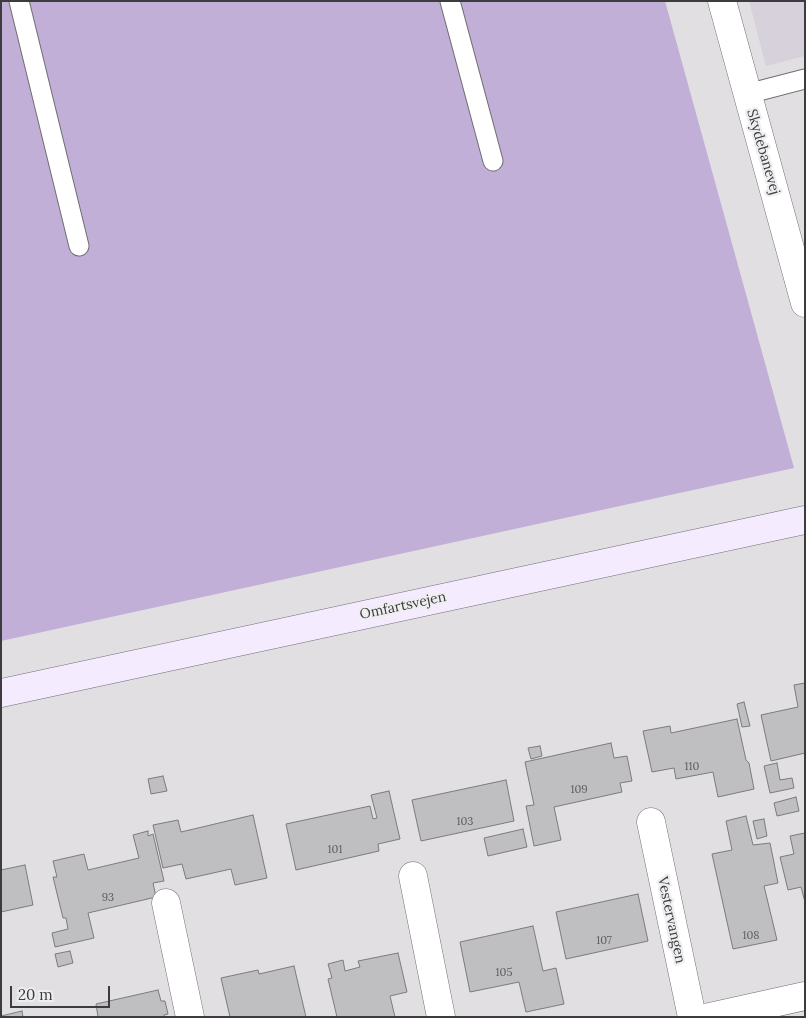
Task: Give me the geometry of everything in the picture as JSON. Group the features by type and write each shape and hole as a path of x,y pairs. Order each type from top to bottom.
{"main road":[{"name":"Omfartsvejen","path":"1,693 805,520"}],"street":[{"name":"Skydebanevej","path":"722,1 805,303"},
{"name":"Vestervangen","path":"651,822 692,1017"},
{"path":"412,876 442,1017"},
{"path":"166,903 190,1017"},
{"path":"710,1017 805,996"}],"lane":[{"path":"19,1 79,246"},
{"path":"450,1 494,161"},
{"path":"747,94 805,79"}],"shaded area":[{"path":"1,1 665,1 794,468 1,641"},
{"path":"749,1 805,1 805,56 766,66"}],"building":[{"path":"805,683 805,753 771,761 761,715 798,707 794,685"},
{"path":"744,702 750,726 742,727 737,704"},
{"path":"737,719 754,789 718,797 713,772 676,779 674,768 652,772 643,731 670,726 671,733"},
{"path":"611,743 614,758 627,756 632,781 620,783 622,792 554,807 561,840 534,846 526,806 534,805 525,762"},
{"path":"540,746 542,756 531,759 528,748"},
{"path":"777,763 780,780 792,778 794,788 770,793 764,766"},
{"path":"163,776 167,791 151,794 148,779"},
{"path":"506,780 514,821 421,841 412,800"},
{"path":"389,791 400,839 378,844 379,851 296,870 286,824 370,806 373,819 377,818 371,795"},
{"path":"796,797 799,811 777,816 774,803"},
{"path":"253,815 267,878 235,885 231,869 186,879 182,864 163,868 153,825 178,820 181,832"},
{"path":"746,816 753,845 770,843 778,883 764,886 777,940 733,949 712,854 732,850 726,821"},
{"path":"764,819 767,836 757,839 753,821"},
{"path":"523,829 527,847 488,856 484,838"},
{"path":"148,831 148,836 153,834 164,881 153,883 156,897 88,913 94,938 55,947 52,933 68,929 66,918 63,918 53,877 57,877 53,861 84,854 88,870 139,858 133,835"},
{"path":"805,833 805,902 801,887 788,890 780,857 794,854 790,836"},
{"path":"25,865 33,905 1,912 1,870"},
{"path":"638,894 648,941 566,959 556,912"},
{"path":"533,926 543,971 556,968 564,1004 526,1012 519,982 470,992 460,942"},
{"path":"70,951 73,963 58,967 55,954"},
{"path":"398,953 407,992 390,996 395,1017 337,1017 328,979 332,978 328,964 343,960 345,971 360,967 358,961"},
{"path":"294,966 306,1017 230,1017 221,978 258,970 259,974"},
{"path":"158,990 161,1001 165,1001 168,1014 164,1015 164,1017 98,1017 96,1004"},
{"path":"22,1011 23,1017 1,1017 1,1016"}]}
